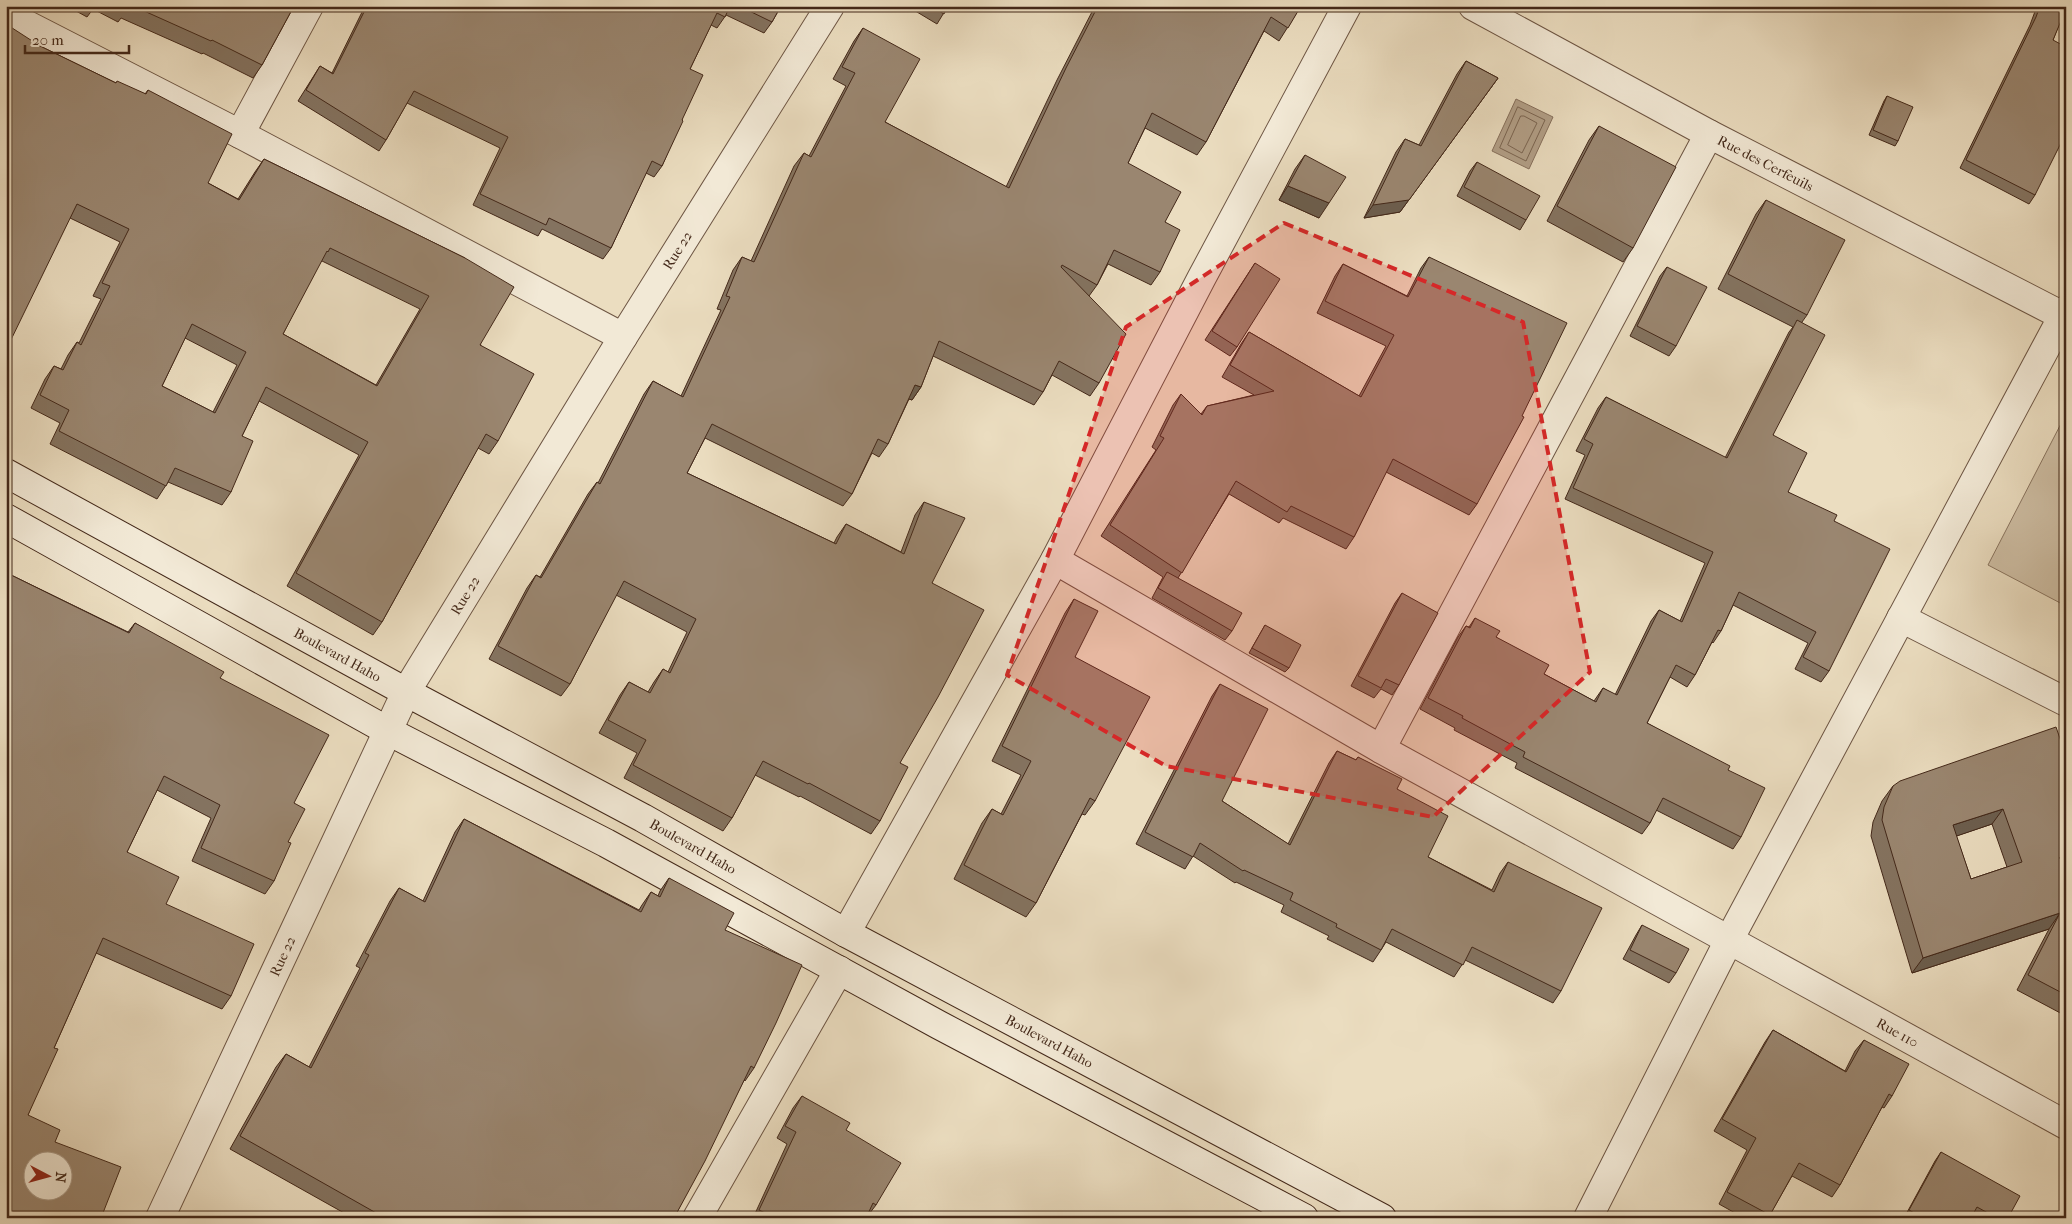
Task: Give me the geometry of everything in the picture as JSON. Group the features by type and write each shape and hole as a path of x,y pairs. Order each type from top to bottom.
{"street":[{"path":"240,134 309,6"},
{"name":"Rue 22","path":"160,1218 406,692 623,337 830,6"},
{"path":"846,933 1055,560 1201,279 1347,6"},
{"name":"Rue des Cerfeuils","path":"1473,6 1710,134 2064,313"},
{"path":"6,14 240,134 623,337"},
{"path":"1381,749 1710,134"},
{"path":"1588,1218 1729,940 2064,313"},
{"name":"Boulevard Haho","path":"6,473 406,692 643,818 846,933 1382,1218"},
{"path":"6,518 388,731 606,842 839,970 1304,1218"},
{"name":"Rue 110","path":"1055,560 1381,749 2066,1125"},
{"path":"1901,618 2066,702"},
{"path":"697,1218 839,970"}],"highlighted area":[{"path":"1284,223 1523,322 1590,672 1433,817 1166,766 1007,675 1126,327"}],"shaded area":[{"path":"2066,414 2066,606 1988,565"}],"water":[{"path":"1516,99 1553,117 1529,169 1492,151"}],"building":[{"path":"133,6 294,6 262,65 212,40"},
{"path":"367,6 730,6 725,17 717,13 690,69 703,75 662,166 652,161 611,248 549,218 546,225 480,194 508,137 414,91 386,140 306,90 320,66 333,74"},
{"path":"739,6 781,6 772,22"},
{"path":"930,6 948,6 944,14"},
{"path":"1098,6 1301,6 1288,28 1271,17 1206,142 1152,113 1128,163 1181,192 1165,222 1180,230 1160,272 1114,250 1097,285 1062,265 1061,267 1126,334 1099,383 1059,361 1043,392 939,341 921,387 915,385 888,444 878,439 852,494 712,424 687,473 836,544 846,524 904,554 924,502 965,518 932,583 984,610 938,697 900,763 908,767 880,821 763,761 732,818 633,765 646,740 608,720 629,682 650,693 663,669 670,673 696,619 624,581 570,684 498,646 536,575 541,578 597,482 600,484 653,381 683,397 730,297 726,296 742,257 754,262 804,153 811,157 855,73 842,67 863,28 920,59 885,122 1009,188 1066,68"},
{"path":"2040,6 2066,6 2053,40 2066,47 2066,133 2035,195 1966,160"},
{"path":"6,24 40,46 116,83 117,81 146,94 148,90 232,134 208,183 239,200 264,159 465,258 514,287 480,345 534,374 498,441 486,434 382,622 296,573 368,442 266,387 242,436 253,441 231,492 175,468 166,486 59,431 69,410 40,395 54,366 63,370 77,342 81,345 110,286 102,283 129,229 77,204 6,350","holes":["330,248 429,296 377,386 283,334","192,324 246,352 215,413 162,386"]},
{"path":"1466,61 1498,78 1409,200 1373,205 1405,139 1421,146"},
{"path":"1887,96 1913,107 1898,141 1873,130"},
{"path":"1599,126 1676,167 1633,248 1557,206"},
{"path":"1305,155 1346,177 1329,203 1288,186"},
{"path":"1477,162 1540,196 1526,220 1464,187"},
{"path":"1766,200 1845,240 1807,315 1728,274"},
{"path":"1429,257 1567,323 1522,416 1524,417 1477,504 1393,459 1354,537 1291,506 1287,512 1236,481 1182,573 1110,525 1164,438 1160,436 1181,394 1202,415 1207,406 1274,391 1230,365 1249,332 1361,397 1394,335 1325,301 1343,264 1408,297"},
{"path":"1255,263 1280,279 1237,347 1212,331"},
{"path":"1667,267 1707,287 1676,346 1637,326"},
{"path":"1797,320 1825,335 1773,435 1807,453 1788,492 1837,515 1834,521 1890,549 1829,671 1803,657 1816,632 1739,592 1721,631 1718,630 1695,675 1676,665 1647,723 1730,766 1728,770 1765,788 1741,837 1663,798 1650,823 1523,757 1525,752 1428,698 1466,626 1470,628 1475,618 1500,631 1496,637 1549,665 1544,674 1596,702 1603,688 1617,695 1659,610 1682,622 1713,552 1573,488 1593,444 1584,439 1606,397 1727,458"},
{"path":"1167,572 1242,613 1232,631 1158,588"},
{"path":"9,574 129,633 135,623 224,672 220,678 329,735 294,803 305,809 288,842 291,843 274,881 201,848 220,805 164,776 127,852 179,877 166,904 254,944 231,996 103,938 54,1048 58,1049 28,1115 60,1130 55,1142 121,1167 101,1218 6,1218 6,579"},
{"path":"1402,593 1438,613 1399,685 1386,679 1381,688 1358,676"},
{"path":"1074,599 1098,611 1075,657 1150,697 1095,801 1090,798 1036,903 964,865 992,809 1003,815 1031,761 1002,746"},
{"path":"1265,625 1301,645 1289,668 1252,648"},
{"path":"1220,684 1268,709 1222,801 1290,845 1337,751 1356,760 1358,757 1402,779 1397,789 1448,816 1428,857 1494,892 1508,862 1602,908 1561,991 1472,947 1463,965 1392,929 1381,950 1336,927 1337,924 1290,900 1293,893 1243,871 1200,843 1193,857 1145,832"},
{"path":"2056,727 2064,750 2066,749 2066,852 2059,858 2066,861 2066,995 2028,975 2060,913 1923,958 1882,820 1884,807 1893,786 1900,781","holes":["2003,809 2022,862 1971,879 1953,825"]},
{"path":"464,819 641,912 651,892 660,897 669,878 734,913 725,930 802,965 754,1068 751,1066 705,1161 674,1218 385,1218 240,1136 286,1054 311,1068 369,955 365,953 399,888 425,902"},
{"path":"1642,925 1689,949 1676,973 1630,950"},
{"path":"1773,1030 1846,1072 1864,1040 1909,1064 1892,1096 1889,1094 1840,1185 1799,1163 1770,1215 1727,1192 1756,1138 1722,1119"},
{"path":"802,1096 850,1123 846,1130 901,1163 876,1205 873,1203 866,1218 773,1218 759,1210 796,1132 785,1126"},
{"path":"1941,1152 2020,1196 2008,1218 1997,1218 1977,1207 1971,1218 1923,1218 1909,1210"}]}
